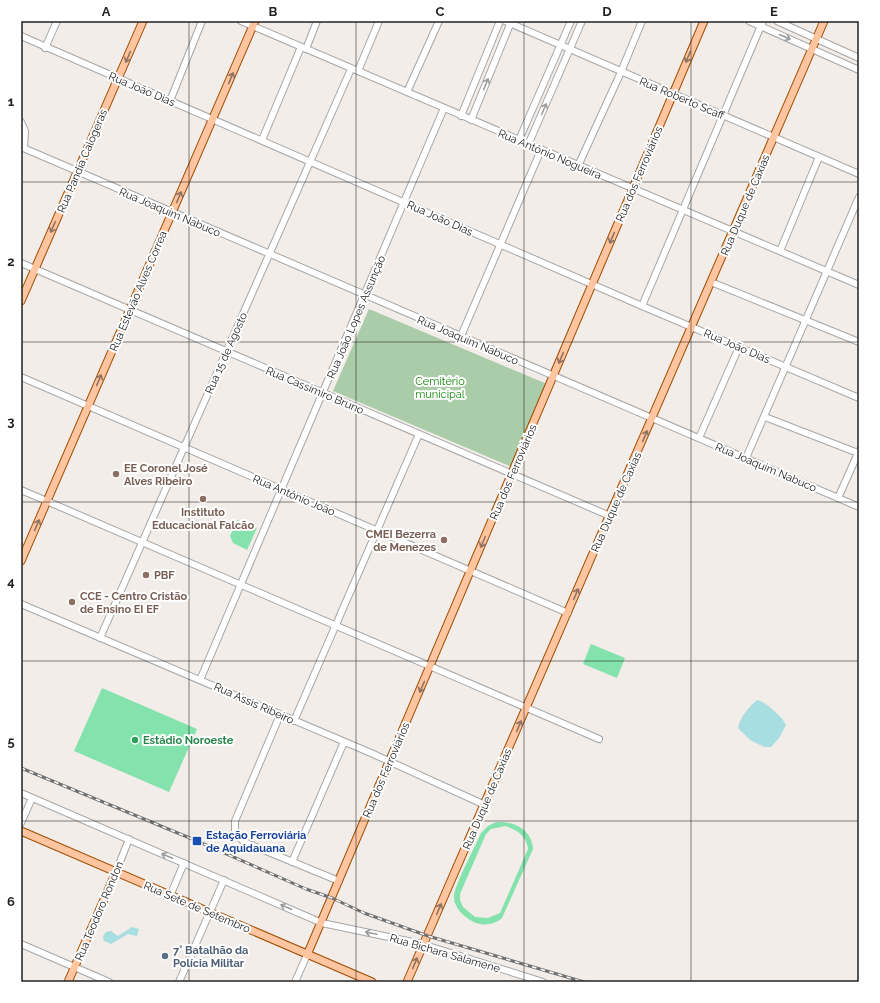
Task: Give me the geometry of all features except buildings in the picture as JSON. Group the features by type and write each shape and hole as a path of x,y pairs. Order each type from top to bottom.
{"main road":[{"name":"Rua Pandia Calogeras","path":"21,301 143,21"},
{"name":"Rua dos Ferroviários","path":"322,923 704,21"},
{"name":"Rua Duque de Caxias","path":"407,982 422,944 428,936 527,709 774,138 811,48 824,21"},
{"name":"Rua Estevão Alves Correa","path":"21,561 254,24"},
{"name":"Rua Sete de Setembro","path":"21,832 372,982"},
{"name":"Rua Teodoro Rondon","path":"68,982 116,872"},
{"path":"307,955 322,923"}],"street":[{"path":"45,48 57,21"},
{"path":"170,101 202,21"},
{"name":"Rua Antônio Nogueira","path":"241,21 254,24 304,48 461,116 633,190 734,230 859,285"},
{"path":"262,140 317,21"},
{"path":"358,71 379,21"},
{"path":"407,92 439,21"},
{"path":"461,116 500,21"},
{"path":"519,140 571,21"},
{"path":"528,144 582,21"},
{"path":"578,166 621,72 642,21"},
{"path":"749,21 762,24 859,70"},
{"path":"776,21 859,58"},
{"path":"471,120 509,22"},
{"name":"Rua Roberto Scaff","path":"509,22 621,72 859,174"},
{"path":"642,306 762,24"},
{"name":"Rua João Dias","path":"21,36 45,48 262,140 642,306 859,398"},
{"name":"Rua 15 de Agosto","path":"100,638 351,68"},
{"name":"Rua João Lopes Assunção","path":"200,680 444,108"},
{"path":"21,122 25,131 22,147"},
{"name":"Rua Joaquim Nabuco","path":"22,147 172,213 859,507"},
{"path":"460,336 541,150"},
{"path":"780,251 819,157"},
{"path":"746,458 828,272 859,197"},
{"name":"Rua Cassimiro Bruno","path":"21,263 610,516"},
{"path":"711,282 806,322 859,342"},
{"path":"699,438 739,347"},
{"name":"Rua Antônio João","path":"21,377 568,613"},
{"path":"765,417 859,452 838,498"},
{"path":"294,721 419,434"},
{"path":"21,490 599,739"},
{"name":"Rua Assis Ribeiro","path":"21,604 344,742 485,805"},
{"path":"280,715 235,821 235,833 244,842 339,881"},
{"path":"292,862 344,742"},
{"name":"Rua Bichara Salamene","path":"21,793 322,923 422,944 522,979 543,982"},
{"path":"21,823 32,798"},
{"name":"Rua Teodoro Rondon","path":"116,872 128,840"},
{"path":"170,896 184,863"},
{"path":"179,982 224,880"},
{"path":"21,944 109,982"},
{"path":"295,982 307,955"}],"green space":[{"name":"Cemitério municipal","path":"369,309 547,384 512,467 333,391"},
{"path":"237,520 257,528 247,550 233,543 230,536"},
{"path":"591,644 625,658 617,678 583,664"},
{"name":"Estádio Noroeste","path":"102,688 197,729 169,792 74,751"},
{"path":"496,822 515,825 525,831 529,836 533,849 502,918 490,924 483,924 476,923 464,916 456,905 454,896 461,875 481,833 488,826","holes":["505,826 517,831 526,840 528,849 500,913 488,918 475,917 463,907 460,900 460,894 486,834 491,829"]}],"water":[{"path":"757,700 773,710 786,725 779,738 771,747 764,747 750,740 738,728 745,713"},
{"path":"132,927 139,929 137,936 128,934 111,944 104,941 103,936 106,932 111,931 118,936"}],"railway":[{"path":"21,768 197,841 306,889 332,898 364,913 428,936 584,982"}],"place":[{"name":"EE Coronel José Alves Ribeiro","path":"116,474"},
{"name":"Instituto Educacional Falcão","path":"203,499"},
{"name":"CMEI Bezerra de Menezes","path":"444,540"},
{"name":"PBF","path":"146,575"},
{"name":"CCE - Centro Cristão de Ensino EI EF","path":"72,602"},
{"name":"Estádio Noroeste","path":"135,740"},
{"name":"Estação Ferroviária de Aquidauana","path":"197,841"},
{"name":"7° Batalhão da Polícia Militar","path":"165,956"}]}
